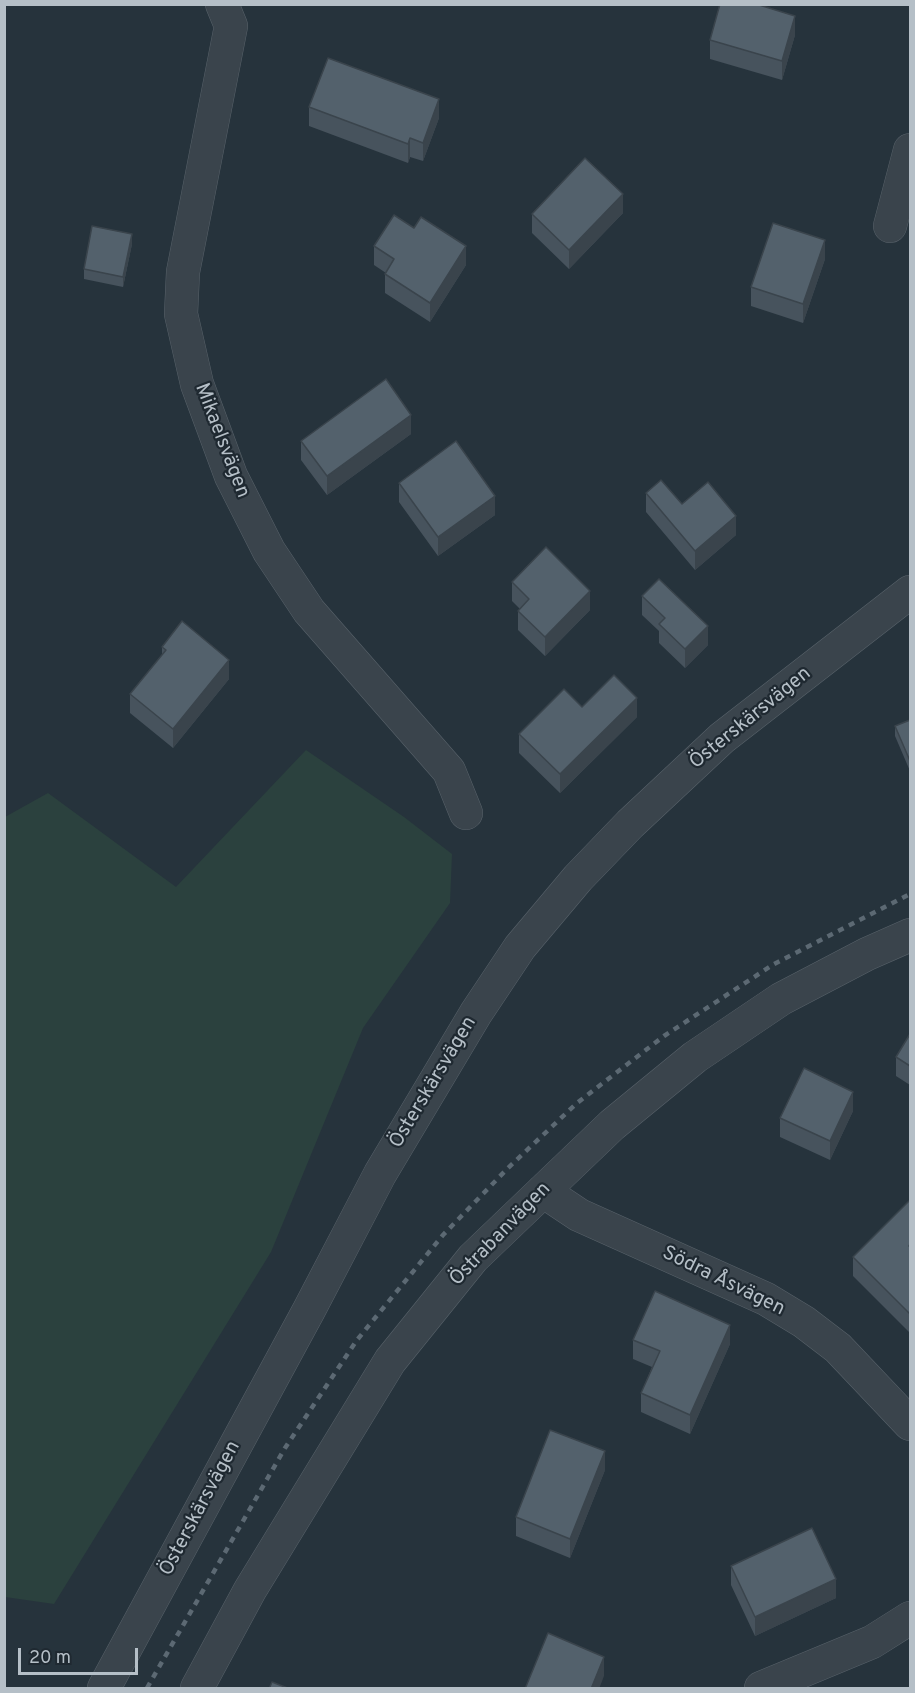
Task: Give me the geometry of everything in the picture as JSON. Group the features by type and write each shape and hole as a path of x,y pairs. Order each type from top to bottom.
{"street":[{"name":"Mikaelsvägen","path":"222,4 231,26 183,272 181,314 197,384 231,476 270,551 309,611 449,771 466,813"},
{"path":"890,226 910,150"},
{"name":"Österskärsvägen","path":"104,1689 380,1174 476,1013 520,947 578,878 630,824 722,738 910,592"},
{"name":"Östrabanvägen","path":"197,1689 256,1580 390,1361 473,1258 612,1125 695,1057 781,999 867,954 910,935"},
{"name":"Södra Åsvägen","path":"543,1191 579,1215 766,1299 804,1322 838,1348 910,1424"},
{"path":"761,1689 872,1642 910,1618"}],"green space":[{"path":"306,750 404,817 452,854 450,903 363,1028 271,1252 54,1604 5,1597 5,817 48,793 176,887"}],"building":[{"path":"720,4 756,4 795,16 782,61 710,40"},
{"path":"328,58 439,99 423,143 410,138 408,144 309,107"},
{"path":"585,158 623,194 569,250 532,214"},
{"path":"394,215 414,228 421,217 466,246 430,303 385,274 394,259 374,246"},
{"path":"773,223 825,240 803,304 751,287"},
{"path":"92,226 132,234 123,277 84,269"},
{"path":"386,379 411,415 327,476 301,441"},
{"path":"456,441 495,496 438,537 399,483"},
{"path":"661,480 682,504 708,482 736,516 695,551 646,493"},
{"path":"546,547 590,591 545,637 518,611 529,599 512,582"},
{"path":"659,579 708,626 685,649 659,624 665,618 642,596"},
{"path":"182,621 229,660 173,729 130,694 166,650 162,647"},
{"path":"614,675 637,698 560,774 519,734 564,689 582,707"},
{"path":"910,720 910,761 895,726"},
{"path":"910,1034 910,1066 896,1057"},
{"path":"804,1068 853,1092 830,1141 780,1118"},
{"path":"910,1200 909,1246 910,1314 853,1257"},
{"path":"655,1291 730,1325 690,1415 641,1393 660,1351 633,1340"},
{"path":"550,1430 605,1451 570,1539 516,1517"},
{"path":"812,1528 836,1579 755,1617 731,1566"},
{"path":"548,1633 604,1657 591,1689 525,1689"},
{"path":"272,1682 290,1689 269,1689"}],"railway":[{"path":"147,1688 285,1448 357,1340 443,1235 508,1168 577,1103 664,1036 774,964 910,894"}]}
